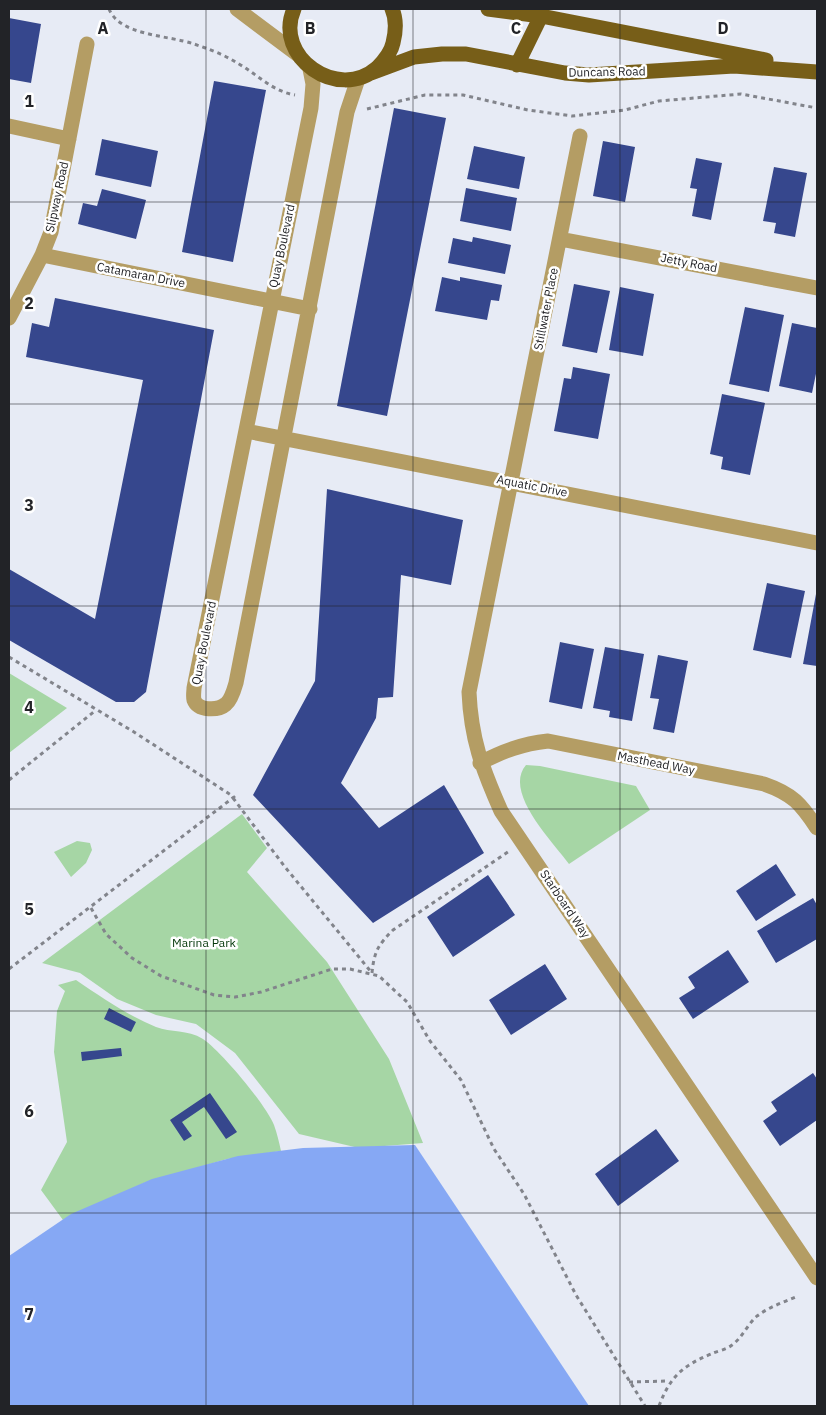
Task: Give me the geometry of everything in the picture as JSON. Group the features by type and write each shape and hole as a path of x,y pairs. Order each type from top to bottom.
{"main road":[{"name":"Duncans Road","path":"294,9 290,28 292,42 298,54 310,69 325,77 341,81 364,76 414,57 442,54 466,54 517,65 589,75 734,66 817,71"},
{"path":"364,76 384,61 393,46 396,30 392,9"},
{"name":"Duncans Road","path":"488,9 541,16 817,71"},
{"path":"517,65 541,16"}],"street":[{"name":"Duncans Road","path":"237,9 298,54"},
{"name":"Slipway Road","path":"42,255 51,232 87,44"},
{"name":"Quay Boulevard","path":"310,69 312,98 194,688 194,699 198,705 204,708 219,708 226,704 236,683 349,105 364,76"},
{"path":"9,126 69,138"},
{"name":"Stillwater Place","path":"511,482 580,136"},
{"name":"Jetty Road","path":"560,239 817,288"},
{"path":"9,318 42,255"},
{"name":"Catamaran Drive","path":"42,255 310,309"},
{"name":"Aquatic Drive","path":"246,431 817,542"},
{"name":"Starboard Way","path":"511,482 469,692 470,723 480,763 501,811 817,1278"},
{"name":"Masthead Way","path":"480,763 506,750 526,744 548,741 764,784 786,792 802,805 817,828"}],"path":[{"path":"109,9 119,24 137,30 173,37 210,49 241,64 279,91 312,98"},
{"path":"349,105 367,109 425,95 463,95 528,110 572,116 625,110 658,101 741,94 817,108"},
{"path":"9,657 233,798 285,867 372,974"},
{"path":"9,780 96,710"},
{"path":"9,968 91,908 233,798"},
{"path":"372,974 373,955 382,941 393,930 523,842"},
{"path":"91,908 106,934 132,958 161,976 214,995 235,997 261,992 332,969 350,969 378,976 407,1002 430,1041 462,1080 494,1149 524,1194 576,1295 644,1406"},
{"path":"658,1406 670,1381 689,1365 730,1347 763,1312 798,1296"},
{"path":"629,1382 670,1381"}],"green space":[{"path":"9,673 67,708 9,753"},
{"path":"526,765 540,766 636,786 650,810 569,864 532,816 525,802 521,789 521,776"},
{"name":"Marina Park","path":"242,814 267,848 247,872 327,962 389,1059 423,1143 359,1148 299,1134 235,1053 196,1024 156,1015 117,999 80,973 42,963"},
{"path":"77,841 90,843 92,850 86,863 71,877 54,852"},
{"path":"76,980 114,1005 145,1022 162,1029 197,1036 211,1045 231,1066 262,1105 274,1125 281,1151 227,1159 144,1183 63,1220 41,1190 67,1142 54,1052 57,1011 65,991 58,985"}],"water":[{"path":"415,1145 589,1406 9,1406 9,1256 71,1214 152,1179 238,1156 303,1148"}],"building":[{"path":"9,18 41,24 31,83 9,79"},
{"path":"214,81 266,90 233,262 182,252"},
{"path":"394,108 446,118 387,416 337,406"},
{"path":"102,139 158,151 151,187 95,175"},
{"path":"603,141 635,147 625,202 593,196"},
{"path":"474,146 525,157 519,189 467,179"},
{"path":"696,158 722,163 711,220 692,216 697,189 690,188"},
{"path":"774,167 807,173 795,237 774,233 776,223 763,221"},
{"path":"466,188 517,198 511,231 460,221"},
{"path":"102,189 146,200 136,239 78,224 83,203 97,206"},
{"path":"473,237 511,245 505,274 448,263 453,238 472,242"},
{"path":"442,277 460,281 460,277 502,285 499,301 491,300 487,320 435,311"},
{"path":"574,284 610,291 597,353 562,346"},
{"path":"620,287 654,294 643,356 609,350"},
{"path":"55,298 214,330 146,692 134,702 116,702 9,640 9,569 95,619 143,380 26,357 32,323 49,327"},
{"path":"745,307 784,315 769,392 729,384"},
{"path":"792,323 817,328 817,369 812,393 779,386"},
{"path":"573,367 610,374 598,439 554,431 564,378 571,379"},
{"path":"722,394 765,403 750,475 721,469 723,457 710,454"},
{"path":"327,489 463,520 451,585 401,575 393,697 378,698 376,718 341,783 379,828 444,785 484,853 373,923 253,795 315,681"},
{"path":"767,583 805,591 791,658 753,650"},
{"path":"817,594 817,666 803,664"},
{"path":"560,642 594,649 582,709 549,702"},
{"path":"605,647 644,654 632,721 609,717 610,711 593,708"},
{"path":"658,655 688,661 674,733 653,729 659,699 650,698"},
{"path":"776,864 796,895 756,921 736,891"},
{"path":"488,875 515,915 453,957 427,917"},
{"path":"813,898 817,905 817,939 776,963 757,931"},
{"path":"728,950 749,982 693,1019 679,998 695,988 688,977"},
{"path":"545,964 567,999 511,1035 489,1000"},
{"path":"109,1008 136,1022 131,1032 104,1019"},
{"path":"121,1048 122,1056 82,1061 81,1052"},
{"path":"813,1073 817,1079 817,1120 780,1146 763,1121 777,1111 771,1102"},
{"path":"210,1093 237,1132 226,1139 204,1107 182,1122 192,1136 184,1141 170,1120"},
{"path":"656,1129 679,1161 618,1206 595,1174"}]}
